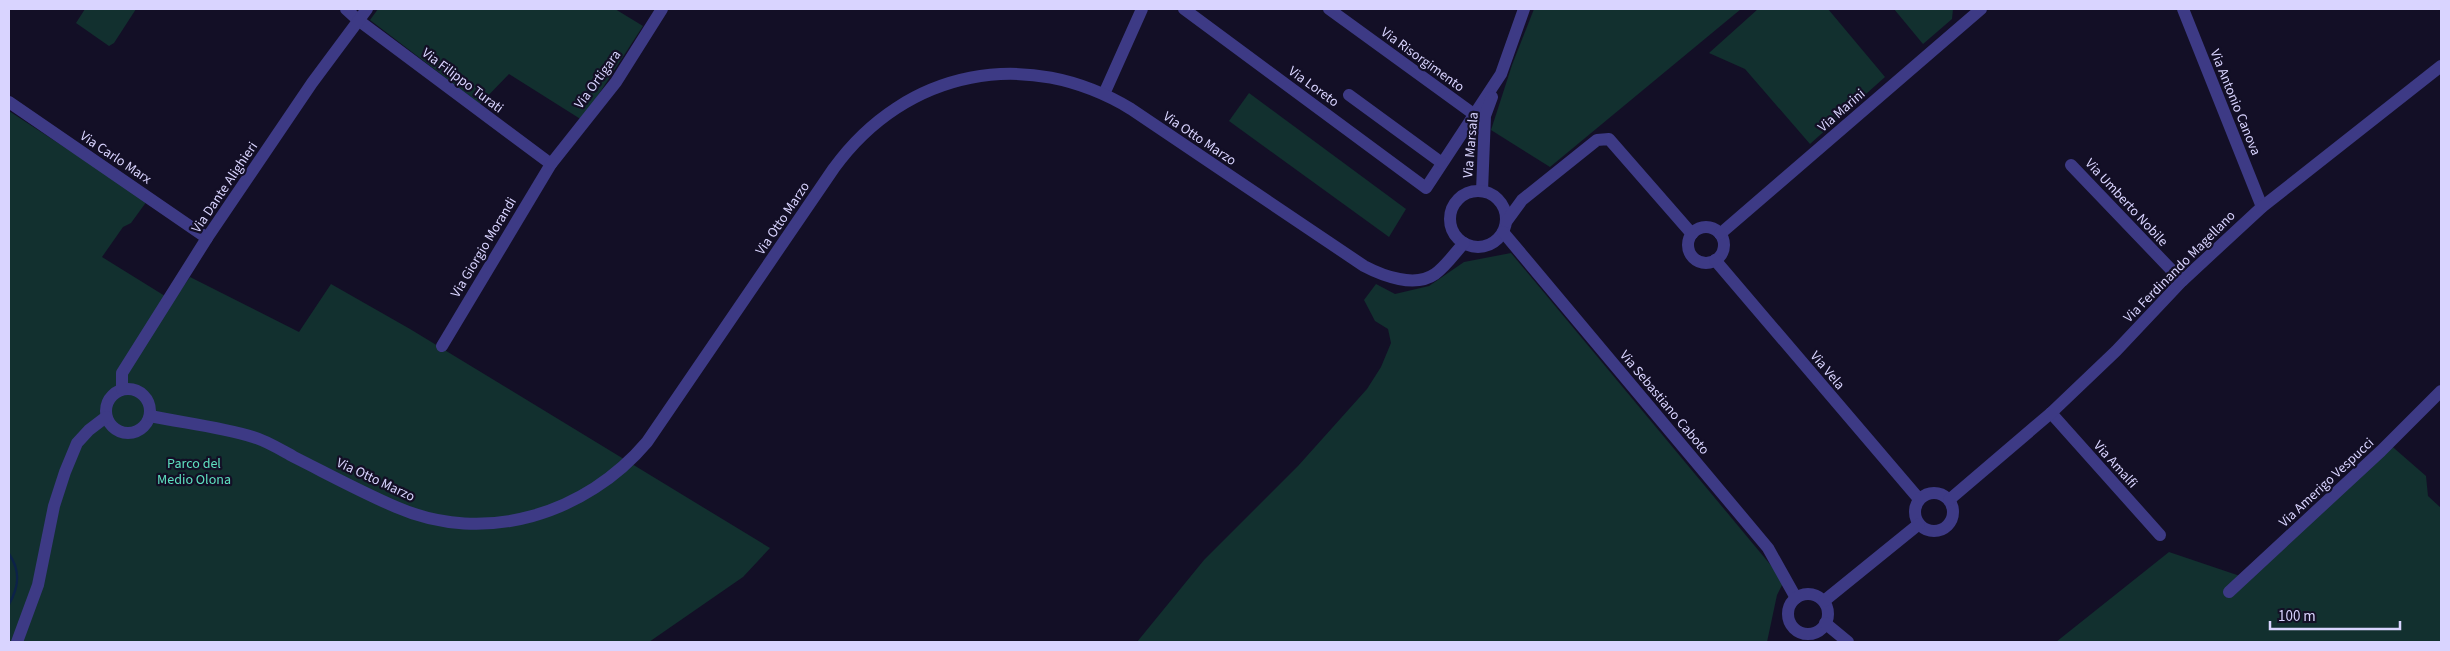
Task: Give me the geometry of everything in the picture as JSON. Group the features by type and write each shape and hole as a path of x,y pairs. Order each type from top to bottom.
{"street":[{"name":"Via Filippo Turati","path":"346,9 550,164"},
{"name":"Via Dante Alighieri","path":"122,389 122,373 207,238 312,83 367,9"},
{"name":"Via Ortigara","path":"550,164 616,82 662,9"},
{"path":"1104,94 1142,9"},
{"name":"Via Loreto","path":"1184,9 1426,188"},
{"name":"Via Risorgimento","path":"1328,9 1475,116"},
{"name":"Via Marsala","path":"1482,191 1486,116 1524,9"},
{"name":"Via Marini","path":"1720,234 1966,13 1981,9"},
{"name":"Via Antonio Canova","path":"2183,9 2262,207"},
{"name":"Via Ferdinando Magellano","path":"1949,500 2051,413 2116,351 2182,281 2262,207 2441,66"},
{"name":"Via Otto Marzo","path":"150,416 254,437 383,501 426,517 457,523 488,524 518,520 548,512 576,500 603,484 627,464 648,442 834,168 854,142 879,119 922,93 954,81 987,75 1020,73 1054,77 1104,94 1131,109 1374,271 1393,278 1407,280 1433,276 1464,243"},
{"name":"Via Marsala","path":"1426,188 1501,74"},
{"name":"Via Marsala","path":"1349,94 1442,162"},
{"name":"Via Carlo Marx","path":"9,102 207,238"},
{"path":"1504,227 1506,213 1498,198 1482,191 1463,195 1452,210 1452,229 1464,243 1481,246 1497,239 1522,200 1597,140 1609,139 1692,234"},
{"name":"Via Giorgio Morandi","path":"442,346 550,164"},
{"name":"Via Umberto Nobile","path":"2072,165 2182,281"},
{"name":"Via Sebastiano Caboto","path":"1504,227 1768,548 1796,598"},
{"path":"1706,227 1720,234 1723,239 1723,251 1715,260 1703,262 1693,256 1688,245 1692,234 1706,227"},
{"name":"Via Vela","path":"1715,260 1919,499"},
{"path":"122,389 134,389 144,395 150,405 150,416 145,426 136,432 126,433 117,431 110,425 106,417 106,405 112,395 122,389"},
{"name":"Via Amerigo Vespucci","path":"2229,592 2382,451 2441,391"},
{"name":"Via Amalfi","path":"2051,413 2160,535"},
{"path":"18,642 38,586 54,506 77,443 89,430 106,417"},
{"path":"1934,492 1949,500 1953,512 1948,524 1943,528 1930,530 1919,524 1915,509 1919,499 1934,492"},
{"path":"1824,601 1919,524"},
{"path":"1808,594 1819,597 1824,601 1828,612 1825,623 1816,632 1796,636 1789,615 1789,609 1796,598 1808,594"},
{"path":"1825,623 1848,642"}],"green space":[{"path":"85,9 136,9 114,43 109,46 76,23"},
{"path":"378,9 615,9 643,26 582,120 509,74 480,104 370,20"},
{"path":"1534,9 1741,9 1550,167 1491,130 1512,65"},
{"path":"1758,9 1828,9 1885,77 1810,144 1745,69 1709,53"},
{"path":"1894,9 1953,9 1952,19 1923,44"},
{"path":"1249,93 1406,209 1389,237 1229,121"},
{"name":"Parco del Medio Olona","path":"9,111 147,201 131,223 123,227 102,257 173,301 190,277 299,332 331,284 410,329 770,548 743,577 649,642 9,642"},
{"path":"1511,253 1784,581 1777,595 1767,642 1137,642 1204,560 1298,466 1367,389 1381,367 1391,343 1388,329 1375,321 1364,300 1376,284 1395,294 1429,286 1464,262"},
{"path":"2387,442 2426,476 2428,496 2441,508 2441,642 2056,642 2169,552 2240,576"}],"waterway":[{"path":"9,554 17,573 17,585 9,604"}]}
